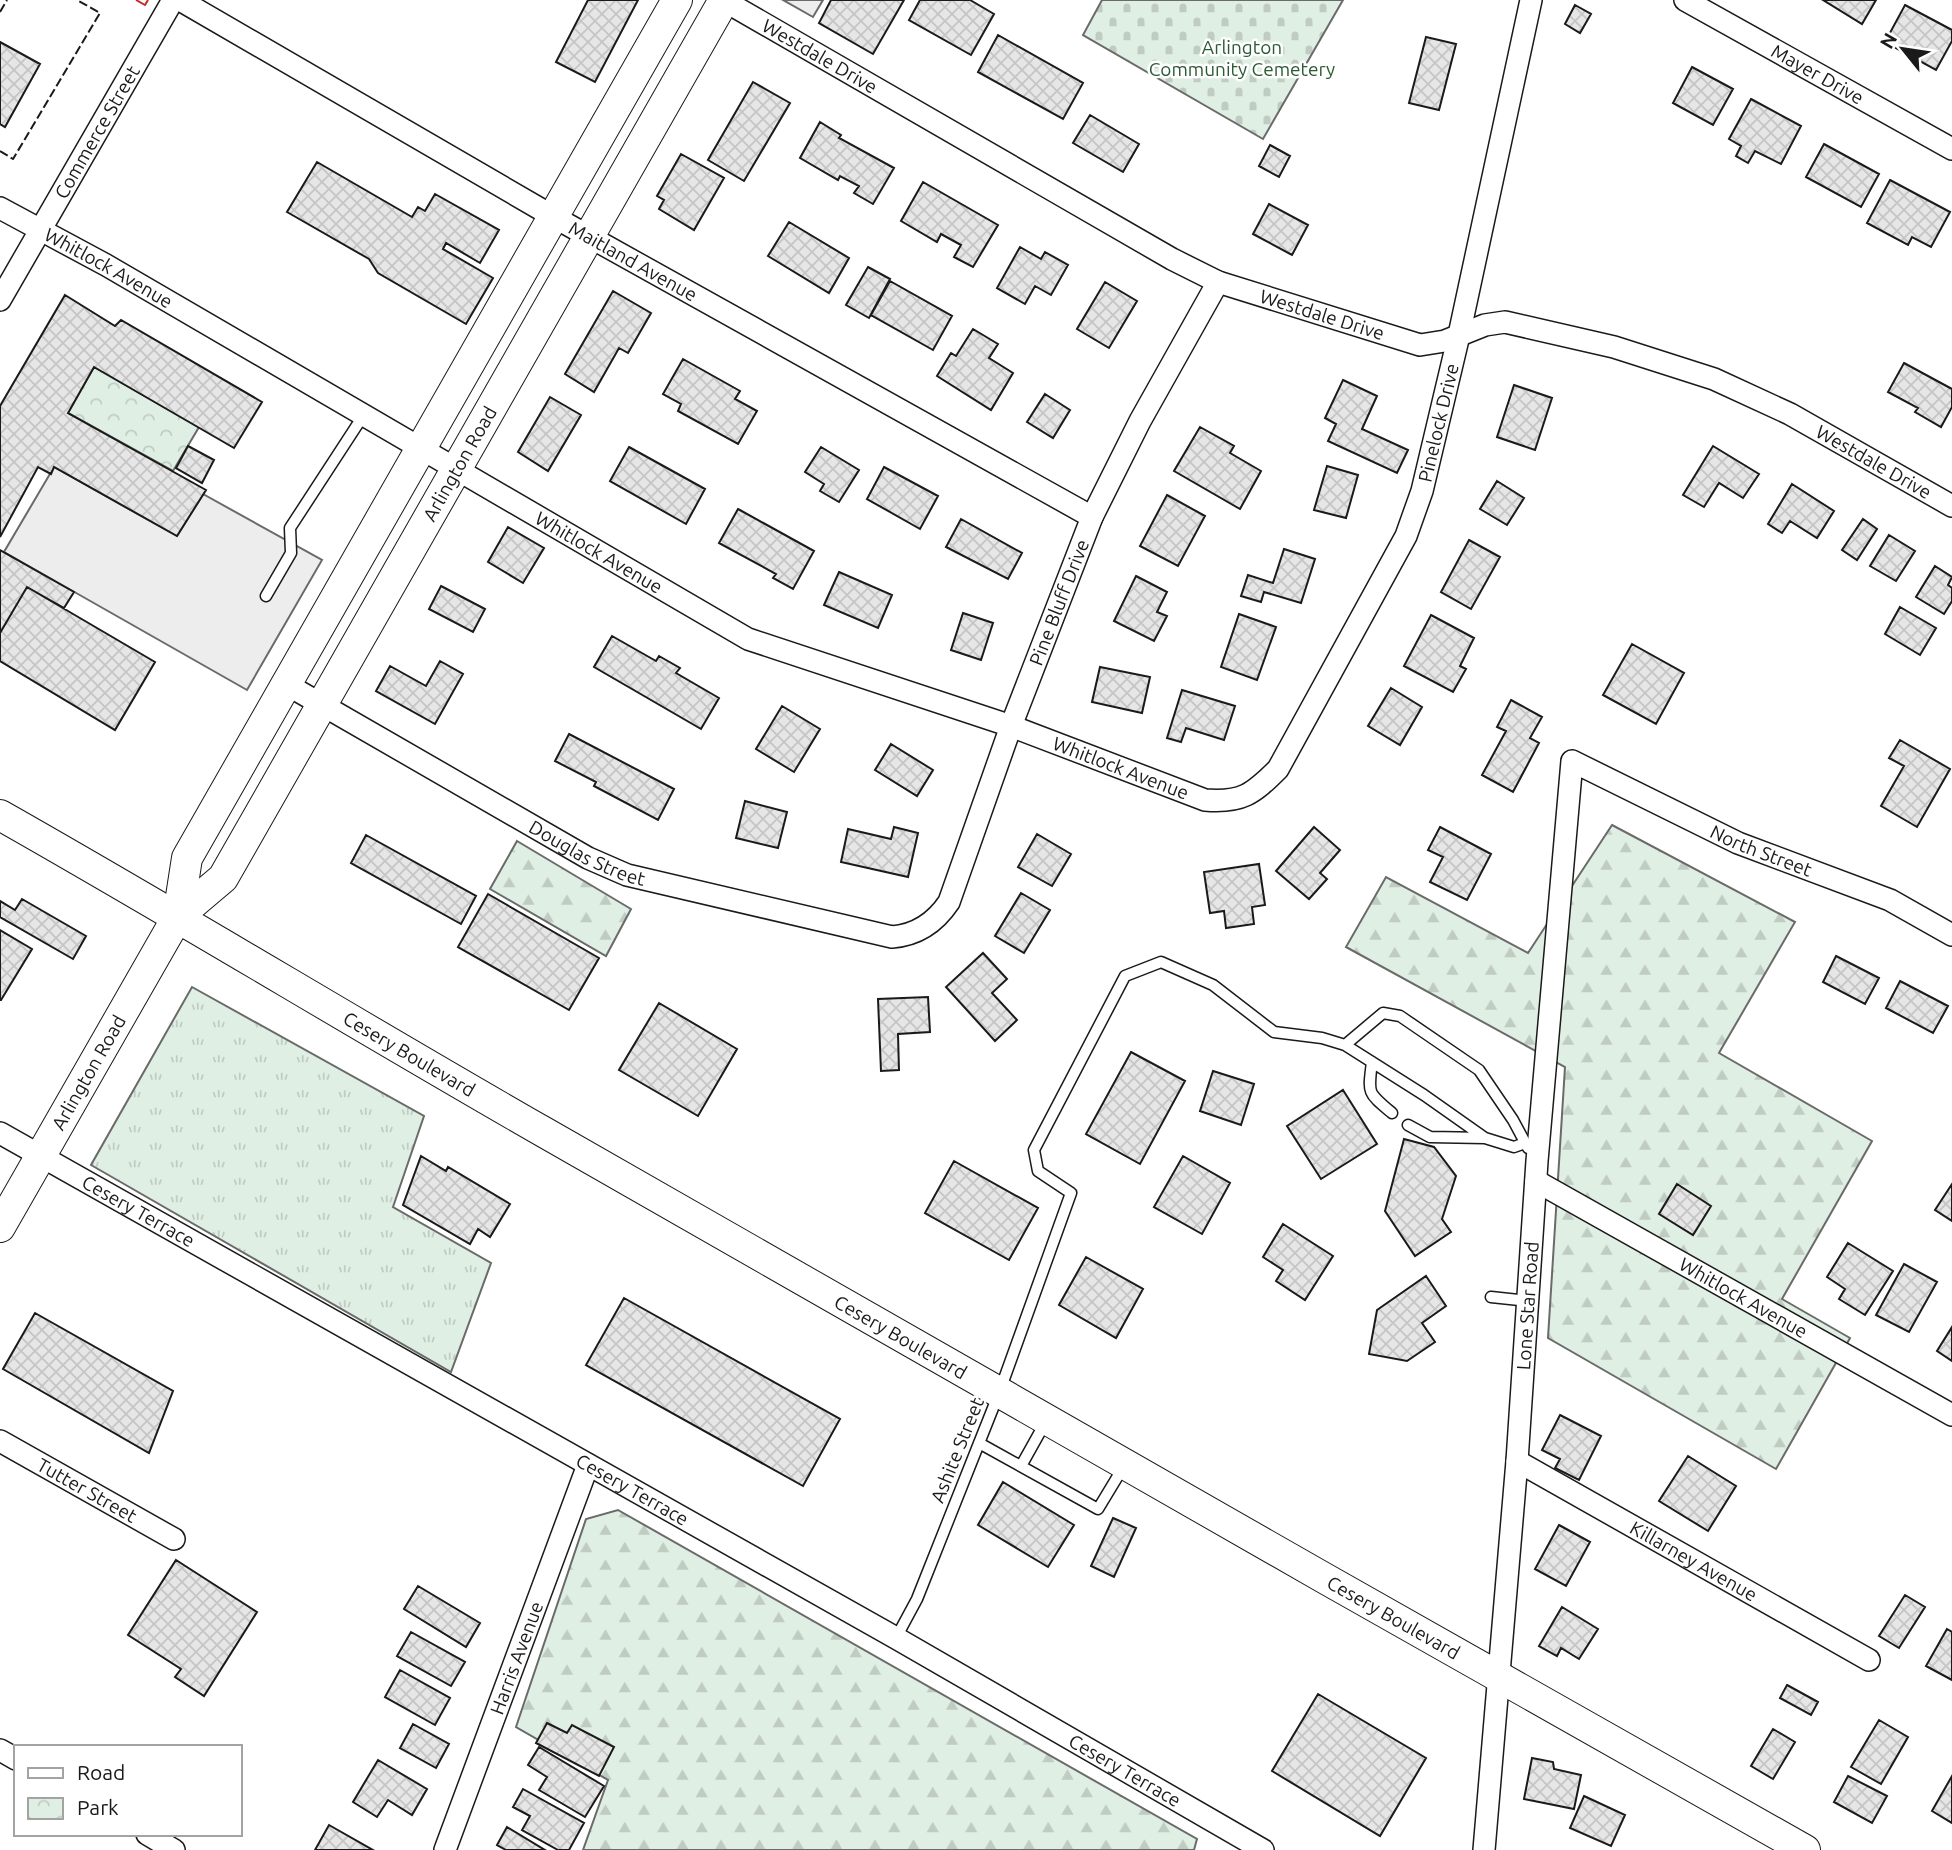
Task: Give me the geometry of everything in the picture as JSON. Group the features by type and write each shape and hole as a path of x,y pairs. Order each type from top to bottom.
{"main road":[{"name":"Arlington Road","path":"178,916 187,858 677,0"},
{"name":"Arlington Road","path":"0,1227 178,916 223,878 724,0"},
{"name":"Cesery Boulevard","path":"0,815 178,916 542,1132 1805,1850"}],"street":[{"name":"Commerce Street","path":"0,300 173,0"},
{"name":"Maitland Avenue","path":"180,0 554,217 1092,517"},
{"name":"Westdale Drive","path":"724,0 1172,259 1218,282 1420,345 1445,341 1485,325 1505,322 1614,348 1714,379 1790,414 1952,506"},
{"name":"Pinelock Drive","path":"1239,798 1256,791 1278,769 1406,536 1422,491 1459,335 1531,0"},
{"name":"Mayer Drive","path":"1685,0 1952,149"},
{"name":"Whitlock Avenue","path":"0,208 106,265 748,639 1011,726 1205,800 1239,798"},
{"name":"Pine Bluff Drive","path":"921,930 939,917 949,902 1011,726 1092,517 1140,421 1218,282"},
{"name":"Douglas Street","path":"286,684 587,858 627,875 892,937 921,930"},
{"name":"North Street","path":"1572,761 1738,843 1890,900 1952,935"},
{"name":"Lone Star Road","path":"1484,1850 1528,1301 1528,1158 1572,761"},
{"name":"Cesery Terrace","path":"0,1133 896,1637 1263,1850"},
{"name":"Whitlock Avenue","path":"1528,1158 1952,1415"},
{"name":"Tutter Street","path":"0,1441 174,1539"},
{"name":"Killarney Avenue","path":"1517,1461 1869,1660"},
{"name":"Harris Avenue","path":"445,1850 588,1465"},
{"path":"150,1836 174,1850"}],"lane":[{"path":"266,596 291,553 290,527 363,415"},
{"name":"Ashite Street","path":"896,1637 917,1599 979,1443 1071,1193 1038,1171 1034,1150 1125,976 1161,962 1213,985 1274,1032 1322,1038 1345,1045"},
{"path":"1383,1013 1400,1016 1479,1070 1513,1120 1528,1158 1485,1138 1345,1045 1383,1013"},
{"path":"1372,1062 1369,1088 1372,1096 1392,1113"},
{"path":"1408,1125 1430,1137 1485,1138"},
{"path":"1491,1297 1528,1301"},
{"path":"1021,1466 1047,1419"},
{"path":"979,1443 1098,1509 1125,1464"}],"green space":[{"name":"Arlington Community Cemetery","path":"1102,0 1343,0 1263,139 1083,35"},
{"path":"94,367 199,427 173,471 68,413"},
{"path":"1612,825 1795,922 1719,1053 1872,1141 1782,1299 1850,1338 1776,1469 1548,1338 1565,1067 1346,947 1386,877 1528,953"},
{"path":"517,841 631,909 606,956 490,889"},
{"path":"192,987 424,1116 393,1207 491,1263 451,1372 91,1165"},
{"path":"618,1510 1197,1839 1194,1850 583,1850 608,1780 516,1727 586,1519"}],"shaded area":[{"path":"783,0 823,0 813,17"},
{"path":"54,467 177,536 203,494 322,560 247,690 4,552"}],"building":[{"path":"588,0 638,0 595,82 556,62"},
{"path":"831,0 904,0 873,54 819,23"},
{"path":"920,0 970,0 994,14 971,55 909,20"},
{"path":"1823,0 1876,0 1862,24"},
{"path":"1575,5 1591,14 1580,33 1565,24"},
{"path":"1905,5 1952,30 1952,41 1936,70 1885,42"},
{"path":"998,35 1083,83 1063,119 978,72"},
{"path":"1426,37 1456,44 1439,110 1409,103"},
{"path":"0,42 40,64 5,127 0,124"},
{"path":"1692,67 1733,89 1713,125 1673,103"},
{"path":"753,82 790,103 744,181 708,160"},
{"path":"1751,99 1801,126 1781,164 1755,151 1748,163 1736,156 1741,146 1729,139"},
{"path":"1090,115 1139,144 1123,172 1073,143"},
{"path":"820,122 841,135 839,138 894,168 873,204 854,193 859,186 840,176 838,180 800,158"},
{"path":"1824,144 1879,174 1861,207 1806,177"},
{"path":"1270,145 1290,156 1279,177 1259,166"},
{"path":"681,154 724,178 694,230 659,209 664,200 657,196"},
{"path":"317,162 412,217 418,207 425,211 435,194 499,230 480,263 446,243 443,249 493,278 466,324 378,273 369,259 287,212"},
{"path":"1890,180 1950,212 1931,247 1912,237 1908,245 1867,223"},
{"path":"923,182 998,225 973,267 954,257 961,245 941,234 937,242 901,221"},
{"path":"1269,204 1308,225 1292,255 1253,234"},
{"path":"789,222 849,258 829,293 768,256"},
{"path":"1020,247 1041,259 1045,252 1068,265 1051,295 1035,286 1025,304 997,288"},
{"path":"868,267 890,279 869,318 846,305"},
{"path":"890,281 952,316 933,350 871,315"},
{"path":"1105,282 1137,301 1109,348 1077,329"},
{"path":"613,291 651,313 628,353 619,348 594,392 565,374"},
{"path":"65,295 115,326 121,320 262,402 234,448 94,367 68,413 206,490 177,536 54,467 51,474 38,467 0,537 0,406"},
{"path":"973,329 998,344 989,358 1013,373 991,410 937,376 951,353 956,356"},
{"path":"683,359 740,391 735,399 757,411 738,444 678,411 681,404 663,394"},
{"path":"1904,363 1952,389 1952,407 1941,427 1915,412 1918,408 1888,392"},
{"path":"1343,380 1377,396 1362,429 1408,450 1397,473 1328,441 1336,424 1325,418"},
{"path":"1514,385 1552,398 1535,450 1497,437"},
{"path":"1045,394 1070,410 1053,438 1027,422"},
{"path":"550,397 581,415 548,471 518,452"},
{"path":"1200,427 1234,446 1230,453 1261,471 1240,509 1174,471"},
{"path":"188,446 214,460 202,483 176,468"},
{"path":"1713,446 1759,474 1743,498 1719,483 1704,507 1683,495"},
{"path":"629,447 705,489 686,524 610,481"},
{"path":"821,447 859,470 839,502 820,491 824,484 805,472"},
{"path":"1327,466 1358,475 1346,518 1314,510"},
{"path":"884,467 938,496 920,529 867,499"},
{"path":"1497,481 1524,498 1507,525 1480,509"},
{"path":"1792,484 1834,511 1817,538 1790,521 1782,533 1768,524"},
{"path":"1167,495 1205,516 1178,566 1140,546"},
{"path":"738,509 814,551 793,589 773,578 776,574 719,543"},
{"path":"961,519 1022,553 1008,579 946,547"},
{"path":"1863,519 1877,529 1857,560 1842,550"},
{"path":"508,527 544,548 523,583 488,562"},
{"path":"1889,535 1915,551 1896,581 1870,566"},
{"path":"1469,540 1500,557 1471,609 1441,592"},
{"path":"1284,549 1315,559 1301,603 1264,592 1261,602 1241,596 1248,575 1273,583"},
{"path":"0,550 74,592 64,608 27,587 0,633"},
{"path":"1935,566 1952,577 1948,585 1952,588 1952,601 1944,614 1916,597"},
{"path":"839,572 892,595 878,628 824,605"},
{"path":"1136,576 1167,592 1157,612 1167,616 1154,641 1114,621"},
{"path":"441,586 485,609 473,632 429,609"},
{"path":"27,587 155,662 115,730 0,661 0,633"},
{"path":"1900,607 1936,628 1920,655 1885,634"},
{"path":"963,613 993,623 981,660 951,650"},
{"path":"1239,614 1276,627 1257,680 1221,667"},
{"path":"1431,615 1474,638 1460,666 1466,669 1453,692 1404,666"},
{"path":"612,636 656,661 659,656 680,668 676,673 719,698 701,729 594,667"},
{"path":"1632,644 1684,673 1656,724 1603,695"},
{"path":"440,661 463,674 435,724 376,691 390,666 426,686"},
{"path":"1100,667 1150,677 1142,713 1092,702"},
{"path":"1391,688 1422,707 1400,745 1368,726"},
{"path":"1182,690 1235,706 1224,740 1186,728 1181,742 1167,738"},
{"path":"1511,700 1542,717 1530,738 1539,743 1513,792 1482,775 1506,731 1497,727"},
{"path":"782,706 820,729 794,772 756,749"},
{"path":"569,734 674,789 658,820 594,786 596,782 555,761"},
{"path":"1900,740 1950,769 1917,827 1881,806 1904,766 1889,758"},
{"path":"891,744 933,770 917,796 875,770"},
{"path":"745,801 787,812 778,848 736,838"},
{"path":"894,827 918,833 908,877 841,862 848,829 891,839"},
{"path":"1314,827 1340,850 1320,873 1327,879 1309,899 1276,871"},
{"path":"1440,827 1491,854 1467,900 1430,882 1443,857 1428,850"},
{"path":"1037,834 1071,854 1052,886 1018,867"},
{"path":"366,835 476,896 461,924 351,863"},
{"path":"1259,864 1265,905 1252,907 1254,924 1226,928 1224,911 1210,913 1204,872"},
{"path":"1021,893 1050,910 1024,953 995,936"},
{"path":"488,894 599,958 569,1010 458,947"},
{"path":"22,899 86,936 73,959 0,917 0,901 15,910"},
{"path":"0,930 32,949 1,1000 0,1000"},
{"path":"983,953 1007,979 992,993 1017,1020 995,1041 946,987"},
{"path":"1836,956 1879,978 1865,1004 1823,982"},
{"path":"1900,981 1948,1006 1933,1033 1886,1008"},
{"path":"928,997 930,1032 898,1034 899,1070 881,1071 878,999"},
{"path":"659,1003 737,1049 698,1116 619,1070"},
{"path":"1131,1052 1185,1081 1140,1164 1086,1134"},
{"path":"1213,1071 1254,1084 1241,1125 1200,1111"},
{"path":"1343,1090 1377,1144 1321,1179 1287,1126"},
{"path":"1404,1139 1434,1147 1456,1176 1442,1219 1451,1232 1415,1256 1385,1211"},
{"path":"421,1156 446,1171 448,1167 510,1204 490,1237 478,1229 470,1244 403,1205"},
{"path":"1183,1156 1230,1183 1202,1234 1154,1207"},
{"path":"954,1161 1038,1208 1009,1260 925,1213"},
{"path":"1677,1184 1711,1206 1693,1235 1659,1214"},
{"path":"1952,1184 1952,1221 1935,1210"},
{"path":"1283,1224 1333,1256 1305,1300 1276,1281 1283,1270 1263,1257"},
{"path":"1848,1243 1893,1271 1865,1315 1839,1299 1845,1289 1827,1277"},
{"path":"1086,1257 1143,1289 1116,1338 1059,1305"},
{"path":"1904,1264 1937,1282 1909,1332 1876,1315"},
{"path":"1426,1276 1446,1306 1422,1323 1435,1342 1407,1361 1369,1354 1377,1310"},
{"path":"624,1298 840,1419 803,1486 586,1365"},
{"path":"35,1313 173,1391 149,1453 3,1369"},
{"path":"1952,1327 1952,1361 1937,1351"},
{"path":"1560,1415 1601,1436 1579,1480 1555,1468 1560,1459 1542,1450"},
{"path":"1688,1456 1736,1486 1708,1531 1659,1501"},
{"path":"1003,1482 1074,1525 1048,1567 978,1525"},
{"path":"1113,1518 1136,1528 1114,1577 1091,1566"},
{"path":"1559,1525 1590,1542 1566,1586 1535,1569"},
{"path":"176,1560 257,1612 204,1696 175,1677 181,1669 128,1635"},
{"path":"418,1586 480,1623 466,1647 404,1609"},
{"path":"1905,1595 1925,1607 1899,1648 1879,1636"},
{"path":"1562,1607 1598,1629 1579,1659 1561,1648 1557,1656 1539,1646"},
{"path":"1947,1629 1952,1632 1952,1680 1926,1666"},
{"path":"411,1632 465,1662 451,1686 397,1656"},
{"path":"400,1670 450,1698 435,1725 385,1697"},
{"path":"1787,1685 1818,1702 1811,1715 1780,1698"},
{"path":"1318,1694 1426,1758 1380,1836 1272,1771"},
{"path":"1879,1720 1908,1737 1881,1784 1851,1767"},
{"path":"547,1723 567,1733 572,1725 614,1747 599,1776 536,1743"},
{"path":"413,1724 449,1744 436,1768 400,1748"},
{"path":"1773,1729 1795,1742 1773,1779 1751,1766"},
{"path":"539,1747 604,1786 585,1817 539,1790 547,1777 528,1765"},
{"path":"1532,1758 1553,1762 1554,1769 1581,1775 1574,1809 1524,1799"},
{"path":"378,1760 427,1789 412,1815 388,1800 377,1817 353,1802"},
{"path":"1848,1776 1887,1796 1872,1823 1834,1802"},
{"path":"1952,1776 1952,1823 1932,1811"},
{"path":"523,1789 584,1823 569,1850 558,1850 522,1830 530,1816 513,1807"},
{"path":"1584,1796 1625,1815 1611,1846 1570,1828"},
{"path":"329,1825 373,1850 315,1850"},
{"path":"507,1827 545,1850 506,1850 497,1845"}],"fence":[{"path":"0,12 7,0"},
{"path":"0,151 13,159 100,13 77,0"}],"power":[{"path":"136,0 145,5 148,0"}]}
